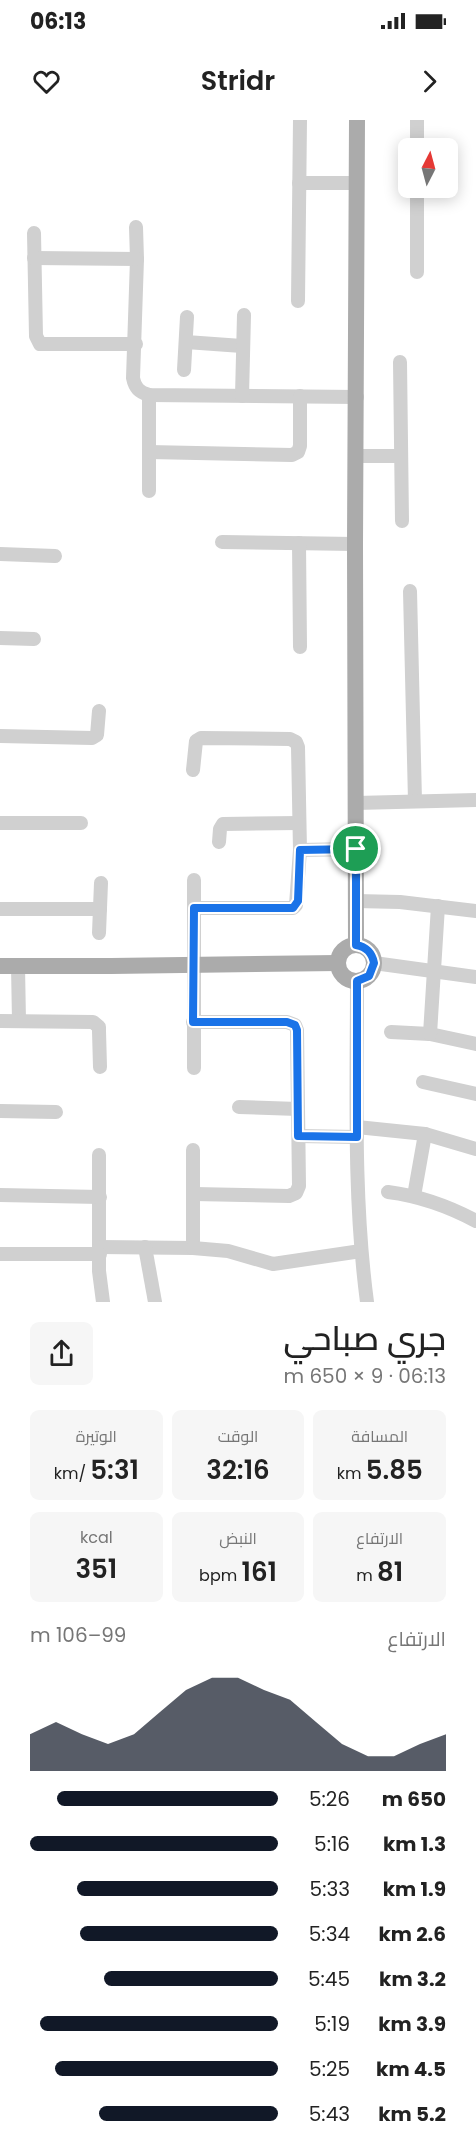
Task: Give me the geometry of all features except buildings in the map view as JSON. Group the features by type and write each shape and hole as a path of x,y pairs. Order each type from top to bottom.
{"main road":[{"path":"356,945 357,120"},
{"path":"356,945 370,953 374,963 369,976 357,981 346,978 339,969 338,963 339,957 346,949 356,945"},
{"path":"0,966 338,963"}],"street":[{"path":"298,301 300,120"},
{"path":"417,120 417,138"},
{"path":"299,183 357,183"},
{"path":"417,198 417,272"},
{"path":"136,227 136,344 133,378 135,387 142,393 149,395 357,397"},
{"path":"34,233 36,336 40,344 136,344"},
{"path":"34,258 137,259"},
{"path":"242,396 244,315"},
{"path":"184,370 187,317"},
{"path":"186,342 242,346"},
{"path":"400,362 402,521"},
{"path":"149,395 149,491"},
{"path":"149,452 292,455 298,452 300,446 300,396"},
{"path":"356,456 401,456"},
{"path":"222,542 355,544"},
{"path":"299,543 300,647"},
{"path":"0,554 55,556"},
{"path":"410,591 415,801"},
{"path":"0,638 34,639"},
{"path":"0,736 92,738 99,731 99,711"},
{"path":"193,770 194,747 196,741 201,738 294,740 298,747 300,850 298,901 293,908 194,908"},
{"path":"356,803 476,801"},
{"path":"0,823 81,823"},
{"path":"219,842 220,829 223,824 299,823"},
{"path":"300,850 356,849"},
{"path":"194,880 195,1068"},
{"path":"99,933 101,883"},
{"path":"356,901 400,902 476,912"},
{"path":"430,1034 438,906"},
{"path":"0,909 100,909"},
{"path":"374,963 476,977"},
{"path":"18,966 19,1021"},
{"path":"357,981 357,1132 361,1251 367,1302"},
{"path":"0,1021 93,1022 99,1031 100,1067"},
{"path":"193,1022 287,1022 295,1025 297,1030 299,1186 296,1193 289,1196 194,1194"},
{"path":"391,1032 430,1034 476,1044"},
{"path":"423,1082 476,1094"},
{"path":"239,1107 298,1109"},
{"path":"0,1111 56,1112"},
{"path":"298,1136 357,1132 425,1134 476,1149"},
{"path":"414,1196 425,1134"},
{"path":"193,1150 193,1248"},
{"path":"99,1155 99,1271 103,1302"},
{"path":"388,1192 414,1196 456,1210 476,1221"},
{"path":"0,1196 100,1197"},
{"path":"0,1254 145,1247 193,1248 228,1251 273,1264 361,1251"},
{"path":"145,1247 154,1302"}],"route":[{"path":"356,849 356,945 366,949 373,957 374,963 369,976 357,981 357,1137 298,1136 297,1030 295,1025 287,1022 193,1022 194,908 293,908 298,901 300,850 356,849"}]}
